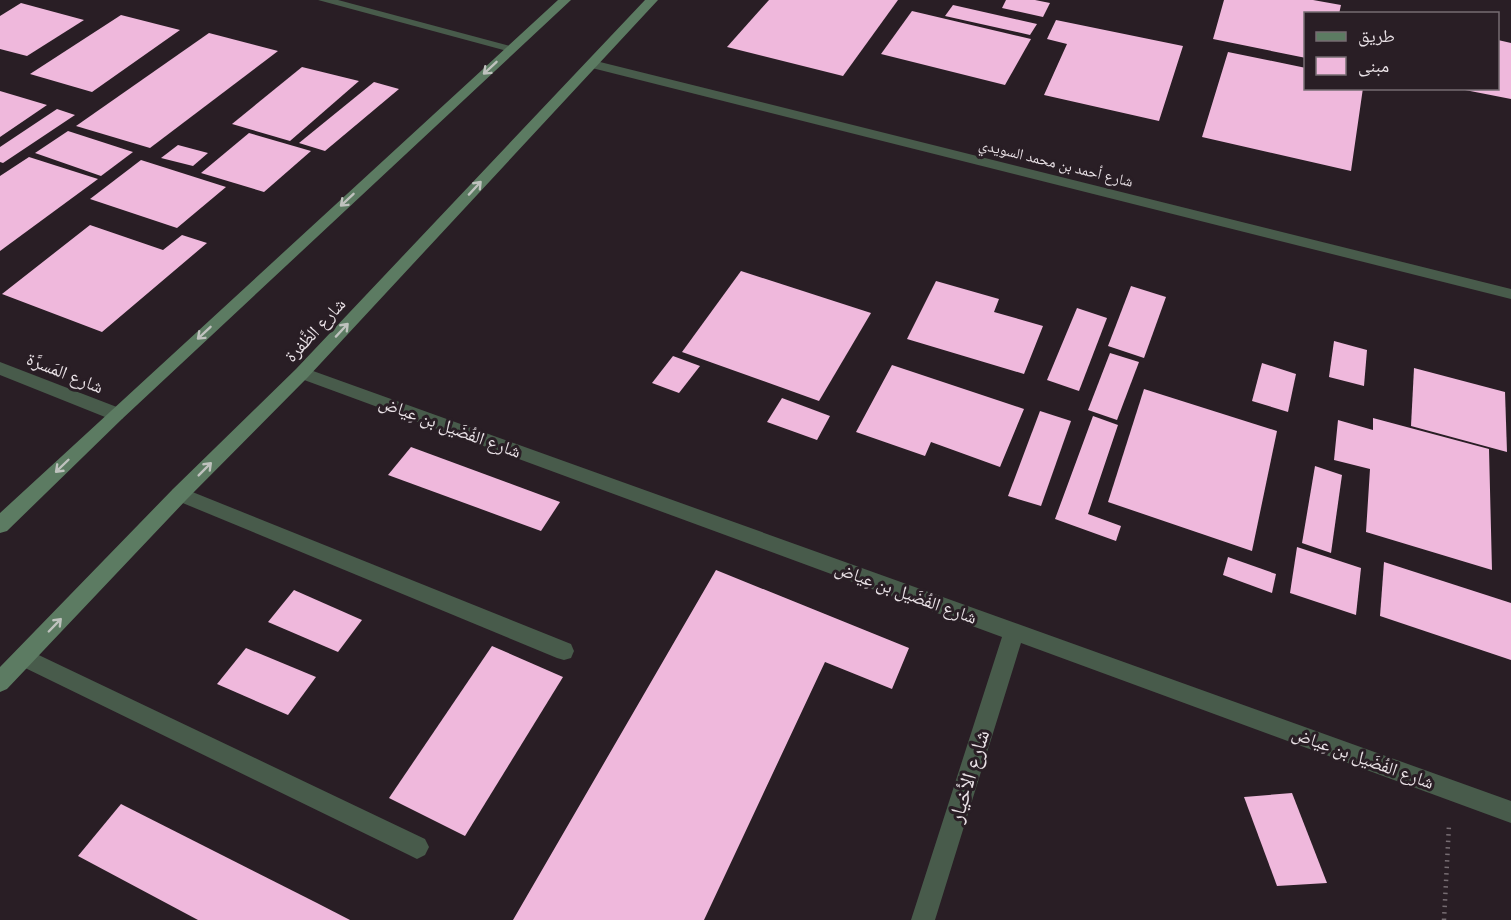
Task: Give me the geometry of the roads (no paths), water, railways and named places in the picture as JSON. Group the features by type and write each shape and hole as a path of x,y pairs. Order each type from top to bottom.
{"main road":[{"path":"0,525 116,414 565,0"},
{"name":"شارع الظَّفرة","path":"0,682 180,494 302,373 652,0"}],"street":[{"path":"324,0 343,2 511,48"},
{"name":"شارع أحمد بن محمد السويدي","path":"592,64 1511,294"},
{"name":"شارع المَسرَّة","path":"0,368 116,414"},
{"name":"شارع الفُضَيل بن عِياض","path":"302,373 1511,812"},
{"path":"180,494 564,651"},
{"name":"شارع الأخيار","path":"924,920 1014,632"},
{"path":"24,657 417,847"}]}
